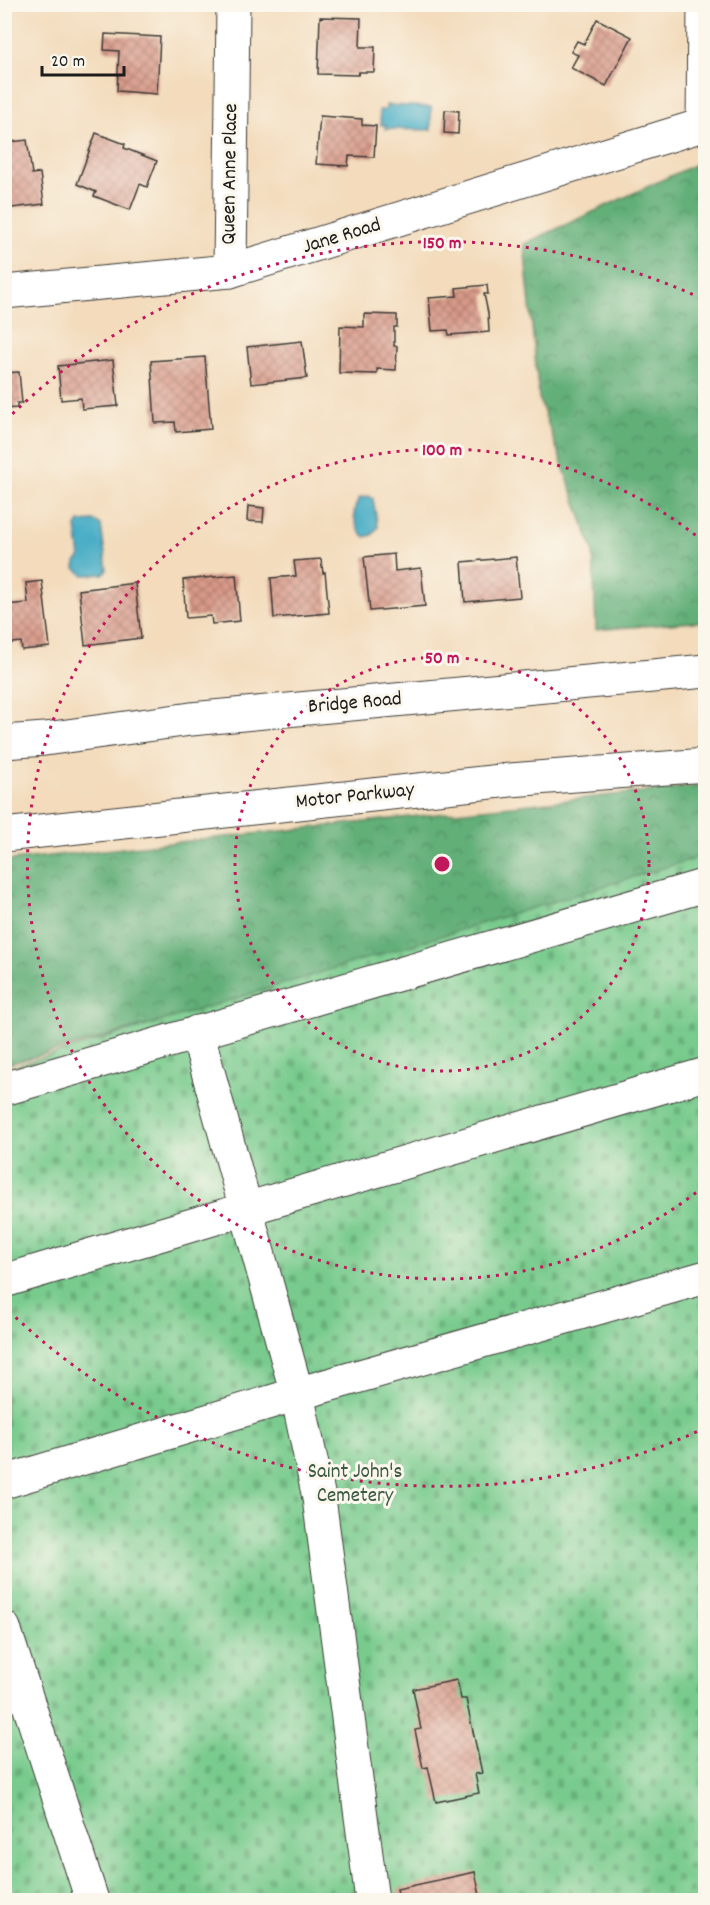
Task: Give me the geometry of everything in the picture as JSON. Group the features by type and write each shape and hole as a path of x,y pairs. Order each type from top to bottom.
{"street":[{"name":"Queen Anne Place","path":"230,272 233,4"},
{"path":"704,4 704,125"},
{"name":"Jane Road","path":"4,292 230,272 704,125"},
{"name":"Bridge Road","path":"4,742 45,739 190,719 705,671"},
{"name":"Motor Parkway","path":"4,835 510,780 705,765"},
{"path":"4,1089 705,885"},
{"path":"197,1032 297,1394 319,1498 372,1900"},
{"path":"4,1281 705,1074"},
{"path":"4,1482 297,1394 705,1277"},
{"path":"4,1628 92,1900"}],"green space":[{"path":"705,160 705,621 596,630 593,551 539,398 524,244"},
{"path":"705,785 705,868 5,1065 4,861"},
{"name":"Saint John's Cemetery","path":"705,855 705,1900 5,1900 5,1069"}],"water":[{"path":"386,105 431,107 431,130 385,129 386,125 381,125 379,110 386,110"},
{"path":"369,496 373,499 378,527 372,535 365,537 358,529 354,513 360,498"},
{"path":"95,521 101,525 107,570 103,574 83,575 75,568 80,558 76,527 79,522"}],"building":[{"path":"320,17 361,18 360,47 375,47 374,72 359,72 358,75 318,74"},
{"path":"597,19 632,37 606,86 571,68 578,55 571,52 577,41 584,44"},
{"path":"105,34 160,37 157,94 117,91 119,51 104,50"},
{"path":"445,110 459,111 458,134 444,133"},
{"path":"320,116 362,119 362,125 376,126 374,157 349,156 348,166 316,164"},
{"path":"96,133 125,144 124,148 157,161 147,187 140,184 130,210 94,196 96,192 77,184"},
{"path":"27,140 32,174 40,173 44,204 4,209 4,143"},
{"path":"487,285 488,294 484,294 489,332 449,335 448,330 432,331 429,298 457,296 456,288"},
{"path":"364,314 397,315 397,327 394,327 394,346 397,346 396,370 377,369 377,374 339,373 340,326 364,327"},
{"path":"302,341 307,378 251,384 247,347"},
{"path":"205,357 211,429 176,432 175,422 155,423 151,361"},
{"path":"113,360 118,406 82,409 81,398 61,400 58,366"},
{"path":"19,372 22,403 17,403 17,408 4,409 4,373"},
{"path":"248,506 264,508 263,522 247,521"},
{"path":"394,554 395,571 421,568 425,606 370,611 364,557"},
{"path":"516,557 520,597 465,602 462,562"},
{"path":"321,559 323,573 325,572 329,613 274,618 271,578 296,576 294,561"},
{"path":"236,575 240,621 212,624 211,616 186,618 183,580"},
{"path":"42,581 50,647 22,650 21,642 4,644 4,605 28,603 26,583"},
{"path":"135,583 141,638 85,645 79,590"},
{"path":"457,1680 461,1699 466,1699 482,1773 475,1774 479,1793 436,1802 428,1767 423,1768 415,1730 421,1729 413,1689"},
{"path":"475,1872 481,1900 399,1900 397,1889"}]}
